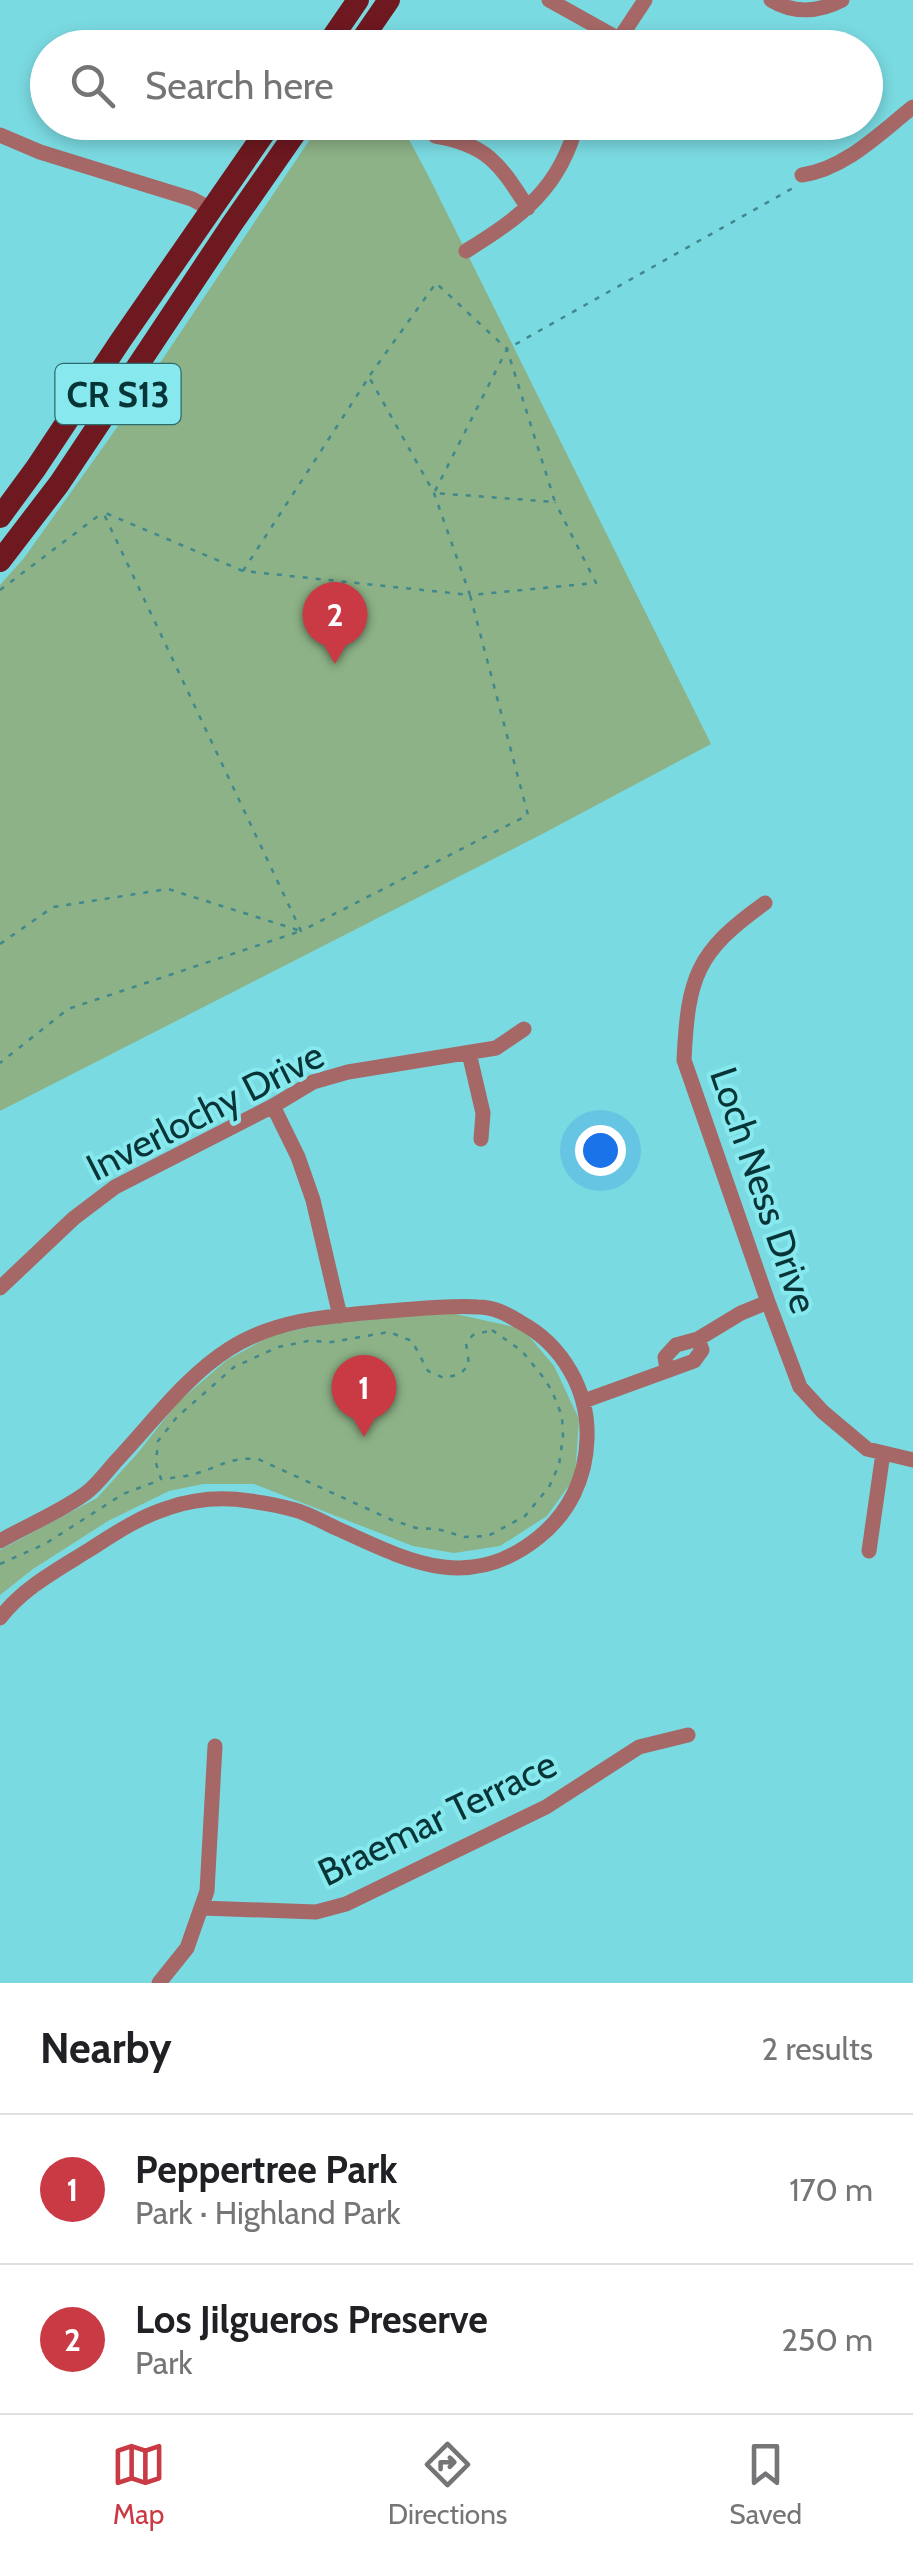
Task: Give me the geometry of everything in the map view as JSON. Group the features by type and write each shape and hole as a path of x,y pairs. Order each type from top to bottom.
{"main road":[{"path":"337,30 358,0"},
{"path":"368,30 389,0"},
{"name":"CR S13","path":"0,517 260,140"},
{"name":"CR S13","path":"0,561 59,484 290,140"}],"street":[{"path":"549,0 596,30"},
{"path":"625,30 645,0"},
{"path":"771,0 793,10 813,10 842,0"},
{"path":"883,130 913,107"},
{"path":"0,135 40,152 192,199 211,210"},
{"path":"457,140 485,154 502,169 528,208"},
{"path":"466,251 528,208 558,172 572,140"},
{"path":"802,174 820,172 870,140"},
{"name":"Loch Ness Drive","path":"765,903 729,928 706,956 692,986 684,1060 800,1387 866,1449 913,1460"},
{"name":"Inverlochy Drive","path":"0,1288 74,1218 114,1187 313,1082 348,1072 496,1048 524,1030"},
{"path":"469,1053 483,1113 481,1139"},
{"path":"273,1106 314,1200 340,1316"},
{"path":"584,1401 694,1361 702,1350 698,1339 741,1312 768,1302"},
{"path":"0,1541 87,1492 199,1372 227,1350 257,1333 306,1319 454,1306 503,1312 550,1342 576,1378 584,1401 587,1460 581,1480 556,1523 520,1552 499,1561 460,1568 409,1561 296,1510 249,1500 205,1500 171,1507 134,1522 38,1581 10,1604 0,1618"},
{"path":"869,1551 883,1453"},
{"name":"Braemar Terrace","path":"202,1908 316,1912 346,1904 546,1807 639,1747 688,1735"},
{"path":"159,1983 187,1948 207,1891 216,1746"}],"path":[{"path":"434,494 507,349 820,172"},
{"path":"103,512 243,571 470,594 596,583 555,502 507,349 436,283 369,377 243,571"},
{"path":"0,1063 68,1010 301,930 528,815 470,594 434,494 369,377"},
{"path":"434,494 555,502"},
{"path":"0,590 103,512"},
{"path":"103,512 301,930"},
{"path":"0,944 53,907 168,888 301,930"},
{"path":"0,1564 44,1544 123,1494 162,1479 198,1474 239,1458 258,1459 416,1528 488,1536 525,1516 549,1487 559,1464 562,1416 552,1390 522,1350 492,1330 473,1335 466,1343 469,1365 460,1374 444,1378 428,1370 412,1341 389,1332 332,1342 308,1341 278,1347 234,1367 177,1417 158,1441 156,1463 162,1479"}],"green space":[{"path":"310,140 409,140 711,744 0,1111 0,585 24,558 111,436"},
{"path":"447,1312 523,1329 554,1366 579,1419 575,1477 547,1516 500,1546 454,1553 413,1546 254,1484 203,1484 169,1491 108,1521 0,1595 0,1550 97,1498 178,1402 227,1360 272,1335 326,1324"}],"place":[{"name":"Los Jilgueros Preserve","path":"335,664"},
{"name":"Peppertree Park","path":"364,1437"}]}
